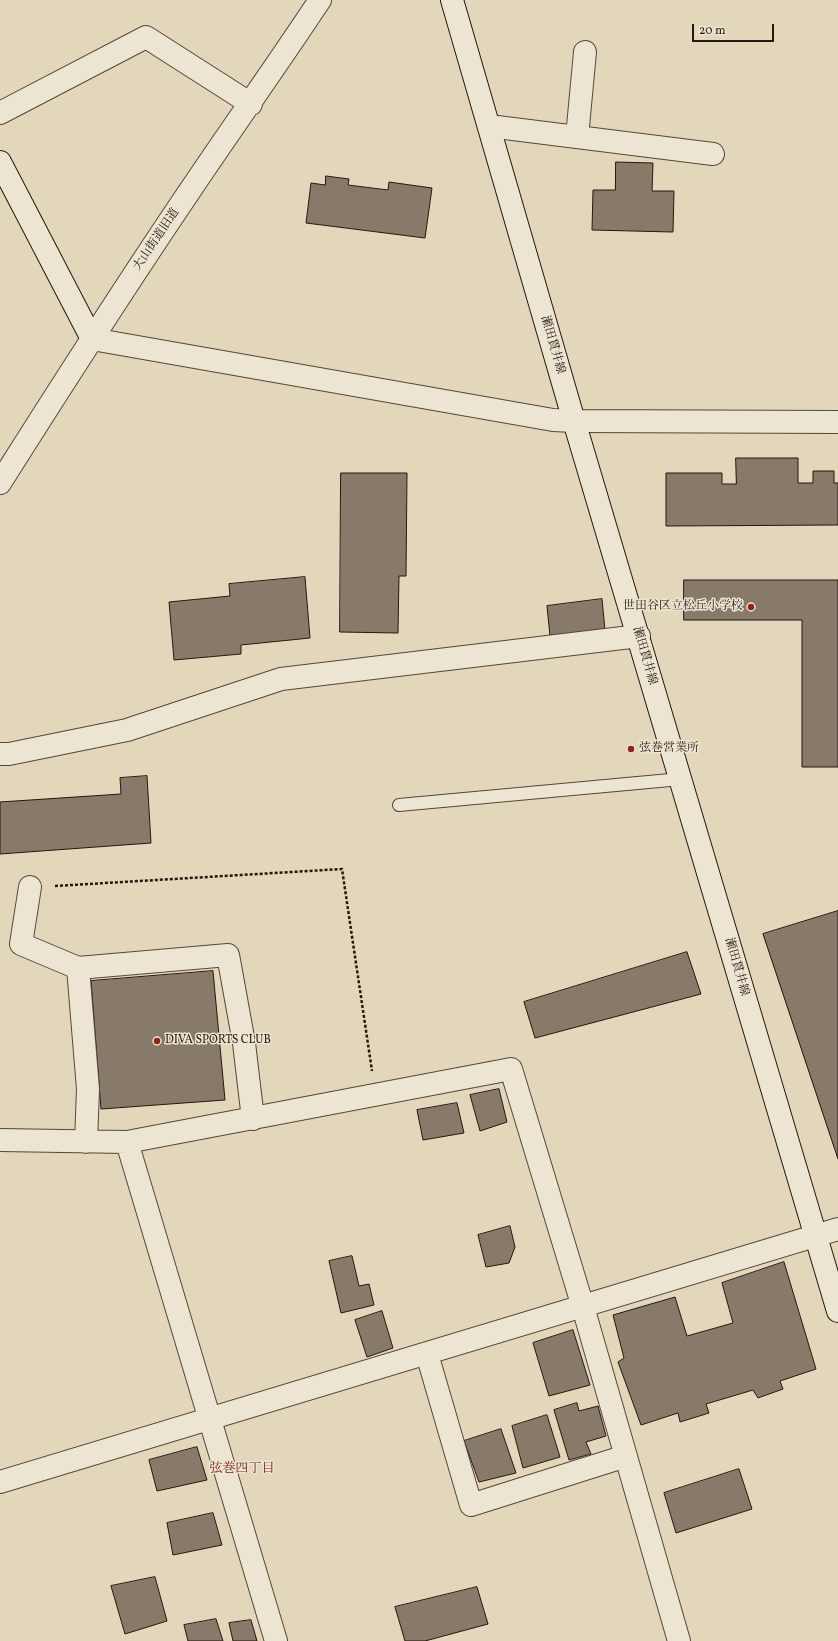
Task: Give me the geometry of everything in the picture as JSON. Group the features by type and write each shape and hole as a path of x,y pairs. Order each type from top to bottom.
{"street":[{"name":"大山街道旧道","path":"0,483 92,338 320,0"},
{"name":"瀬田貫井線","path":"452,0 574,421 838,1311"},
{"path":"0,113 146,37 251,104"},
{"path":"577,137 585,52"},
{"path":"489,126 713,154"},
{"path":"0,162 92,338 546,418 574,421 838,422"},
{"path":"0,754 9,754 127,730 282,679 639,636"},
{"path":"30,887 21,944 78,968 228,955 244,1043 253,1119"},
{"path":"78,968 88,1090 86,1142"},
{"path":"0,1140 127,1142 511,1069 583,1307 679,1641"},
{"path":"127,1142 276,1641"},
{"path":"0,1482 838,1229"},
{"path":"427,1354 471,1505 626,1456"}],"lane":[{"path":"399,805 681,779"}],"path":[{"path":"30,887 342,869 375,1095"}],"building":[{"path":"616,162 653,163 652,191 674,191 673,232 592,230 593,190 615,190"},
{"path":"326,176 349,179 348,185 388,190 389,182 432,188 425,238 306,223 311,183 325,185"},
{"path":"736,458 798,458 798,483 813,483 813,471 834,471 834,483 838,483 838,525 666,526 666,473 722,473 722,484 736,484"},
{"path":"341,473 407,473 406,576 399,576 398,633 340,632"},
{"path":"305,577 310,638 241,645 241,654 174,660 169,602 230,596 229,584"},
{"path":"684,580 838,580 838,767 802,767 802,620 684,620"},
{"path":"602,599 605,630 550,636 547,606"},
{"path":"147,776 151,843 0,854 0,802 121,794 120,778"},
{"path":"838,911 838,1159 763,934"},
{"path":"687,952 701,994 535,1038 524,1002"},
{"name":"DIVA SPORTS CLUB","path":"213,971 225,1100 101,1109 91,981"},
{"path":"499,1089 507,1122 480,1131 470,1095"},
{"path":"457,1103 464,1133 423,1140 417,1110"},
{"path":"510,1226 515,1247 509,1263 486,1267 478,1235"},
{"path":"352,1256 359,1286 369,1284 374,1305 341,1313 329,1261"},
{"path":"784,1262 816,1369 780,1381 783,1389 758,1398 753,1390 706,1404 709,1413 680,1422 678,1413 641,1425 618,1362 624,1358 613,1315 675,1297 687,1336 733,1323 722,1283"},
{"path":"382,1311 393,1348 367,1357 355,1320"},
{"path":"573,1330 590,1385 549,1396 533,1343"},
{"path":"577,1403 579,1411 598,1406 606,1436 586,1442 591,1454 569,1460 554,1410"},
{"path":"547,1415 560,1457 523,1468 512,1426"},
{"path":"501,1429 516,1473 479,1482 464,1441"},
{"path":"197,1447 207,1480 157,1491 149,1460"},
{"path":"739,1469 752,1509 676,1533 664,1493"},
{"path":"213,1513 222,1545 173,1555 167,1523"},
{"path":"155,1577 167,1621 125,1634 111,1586"},
{"path":"477,1587 488,1624 425,1641 405,1641 395,1607"},
{"path":"216,1619 223,1641 188,1641 184,1625"},
{"path":"251,1620 257,1641 233,1641 229,1623"}],"place":[{"name":"世田谷区立松丘小学校","path":"751,607"},
{"name":"弦巻営業所","path":"631,749"},
{"name":"DIVA SPORTS CLUB","path":"157,1041"}],"district":[{"name":"弦巻四丁目","path":"242,1470"}]}
